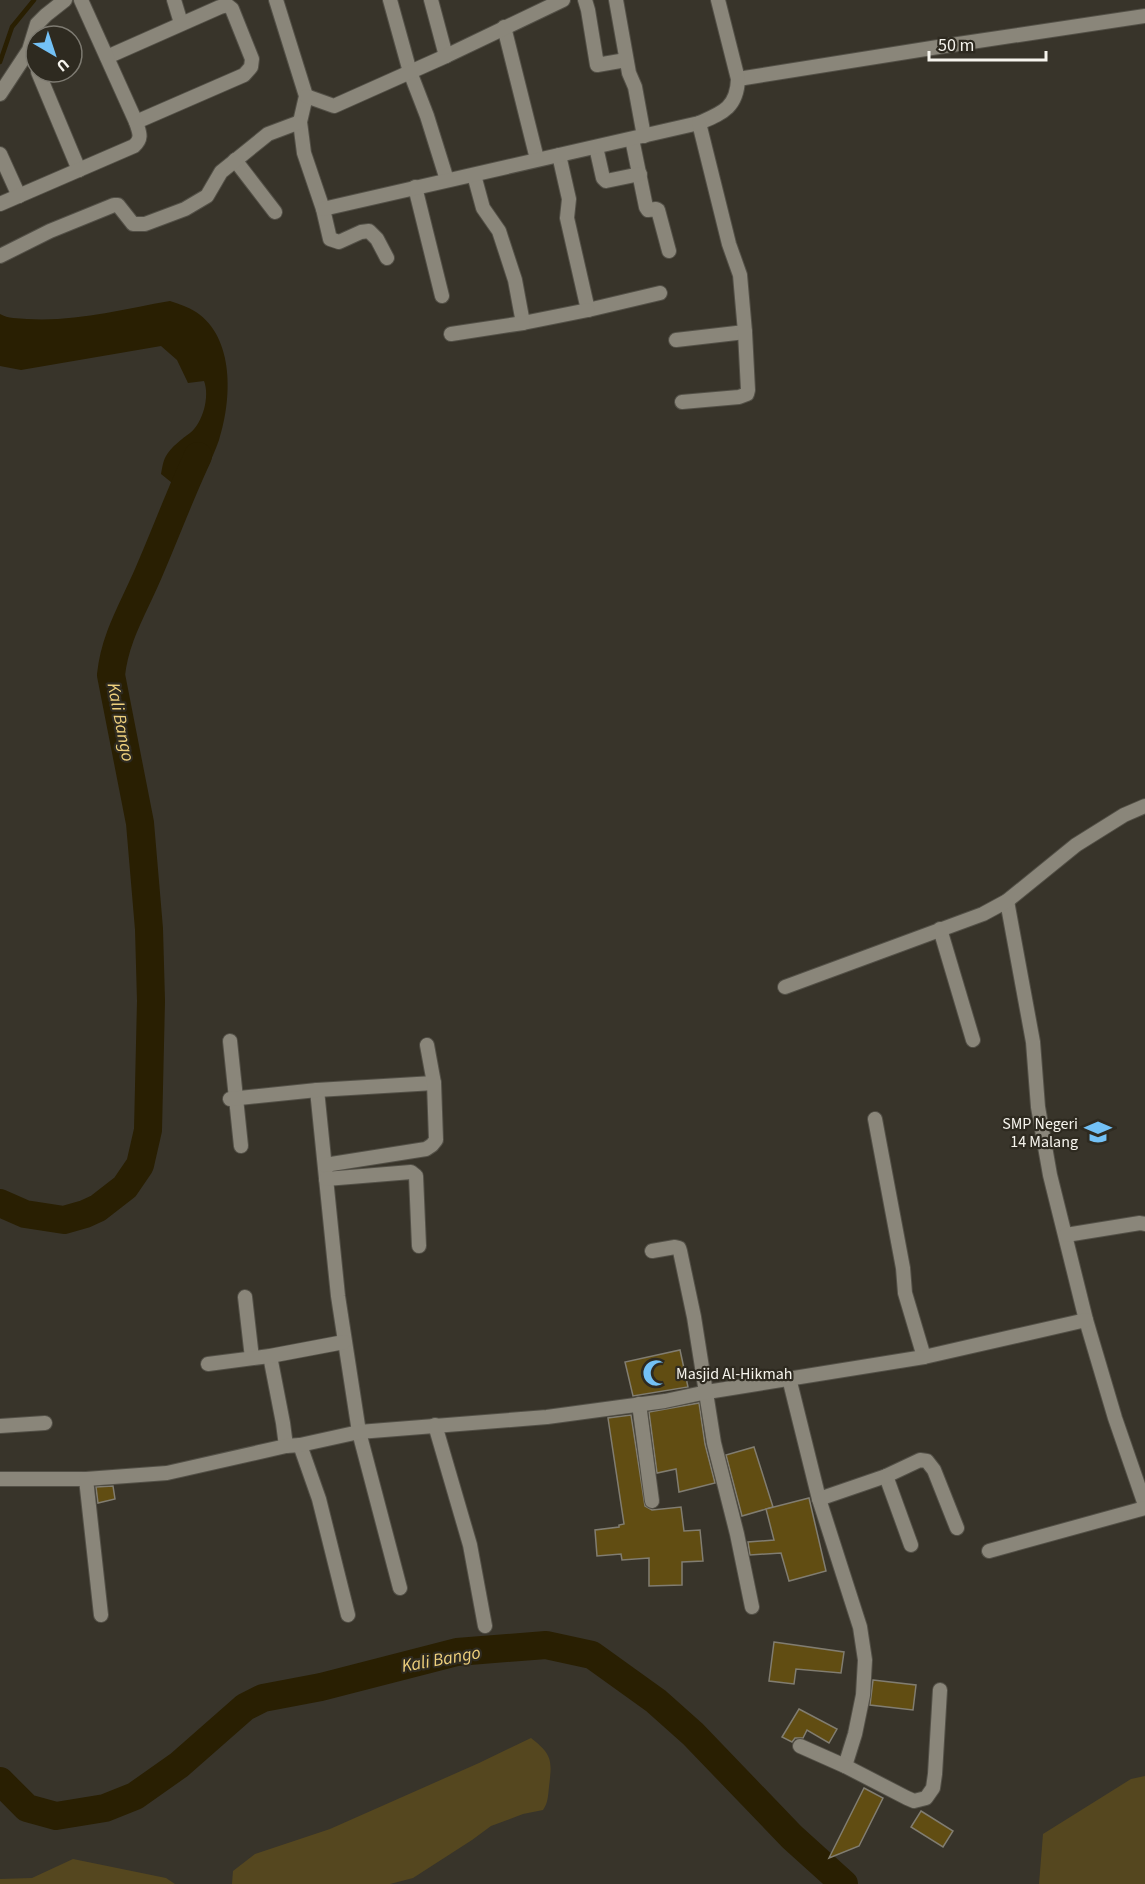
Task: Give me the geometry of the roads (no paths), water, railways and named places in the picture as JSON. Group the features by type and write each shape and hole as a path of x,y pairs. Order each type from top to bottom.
{"street":[{"path":"37,24 65,0"},
{"path":"0,204 79,171 139,142 141,135 136,122 81,0"},
{"path":"174,0 181,23"},
{"path":"276,0 306,96 300,122 303,153 323,208 330,239 339,242 361,232 369,231 377,239 387,258"},
{"path":"390,0 410,72 427,116 447,180"},
{"path":"431,0 446,56"},
{"path":"306,96 334,106 563,0"},
{"path":"585,0 597,65 626,60"},
{"path":"616,0 629,76 635,87 640,174 646,207 648,210 658,210 669,251"},
{"path":"323,208 699,123 725,112 738,91 738,79 718,0"},
{"path":"107,57 227,5 232,9 252,59 251,67 244,75 136,122"},
{"path":"738,79 1145,16"},
{"path":"504,27 537,159"},
{"path":"0,94 24,58"},
{"path":"43,84 79,171"},
{"path":"0,256 50,231 114,205 118,205 133,224 145,224 185,209 207,196 221,172 268,134 300,122"},
{"path":"682,402 739,398 747,394 740,275 729,244 699,123"},
{"path":"596,147 603,178 606,181 640,174"},
{"path":"0,154 19,196"},
{"path":"559,155 569,199 567,218 588,310"},
{"path":"235,160 275,212"},
{"path":"474,175 483,208 499,231 515,280 523,323"},
{"path":"416,187 442,296"},
{"path":"451,334 523,323 660,293"},
{"path":"676,340 745,332"},
{"path":"785,987 983,914 1007,901 1076,845 1124,815 1145,806"},
{"path":"989,1551 1145,1506 1115,1418 1086,1320 1050,1175 1040,1119 1033,1042 1007,901"},
{"path":"940,929 973,1040"},
{"path":"230,1041 233,1099 241,1146"},
{"path":"325,1165 426,1149 432,1145 436,1140 434,1083 427,1045"},
{"path":"233,1099 317,1090 434,1083"},
{"path":"317,1090 344,1342 359,1432 400,1588"},
{"path":"875,1119 903,1268 905,1293 924,1357"},
{"path":"326,1179 414,1173 417,1176 419,1246"},
{"path":"1066,1235 1145,1224"},
{"path":"652,1251 675,1246 680,1251 707,1392 714,1443 737,1534 752,1607"},
{"path":"245,1297 252,1358"},
{"path":"0,1479 86,1479 167,1473 359,1432 547,1417 639,1404 924,1357 1086,1320"},
{"path":"208,1364 270,1356 344,1342"},
{"path":"270,1356 293,1445 319,1499 348,1615"},
{"path":"789,1378 819,1499 860,1627 865,1660 863,1695 855,1734 845,1766"},
{"path":"639,1404 652,1501"},
{"path":"0,1426 45,1423"},
{"path":"435,1425 470,1545 484,1626"},
{"path":"819,1499 886,1476 920,1460 927,1461 934,1470 957,1528"},
{"path":"886,1476 911,1545"},
{"path":"86,1479 101,1615"},
{"path":"800,1746 914,1801 926,1798 933,1788 935,1774 940,1690"}],"waterway":[{"path":"0,62 12,27 34,0"},
{"name":"Kali Bango","path":"0,1203 25,1214 64,1220 98,1208 125,1187 140,1165 148,1130 151,1001 149,929 140,823 111,675 121,633 198,456"},
{"name":"Kali Bango","path":"0,1781 27,1808 56,1816 105,1808 135,1796 179,1765 245,1707 263,1698 321,1687 457,1652 546,1645 592,1655 656,1701 693,1734 792,1837 844,1884"}],"place":[{"name":"SMP Negeri 14 Malang","path":"1098,1132"},
{"name":"Masjid Al-Hikmah","path":"656,1373"}]}
